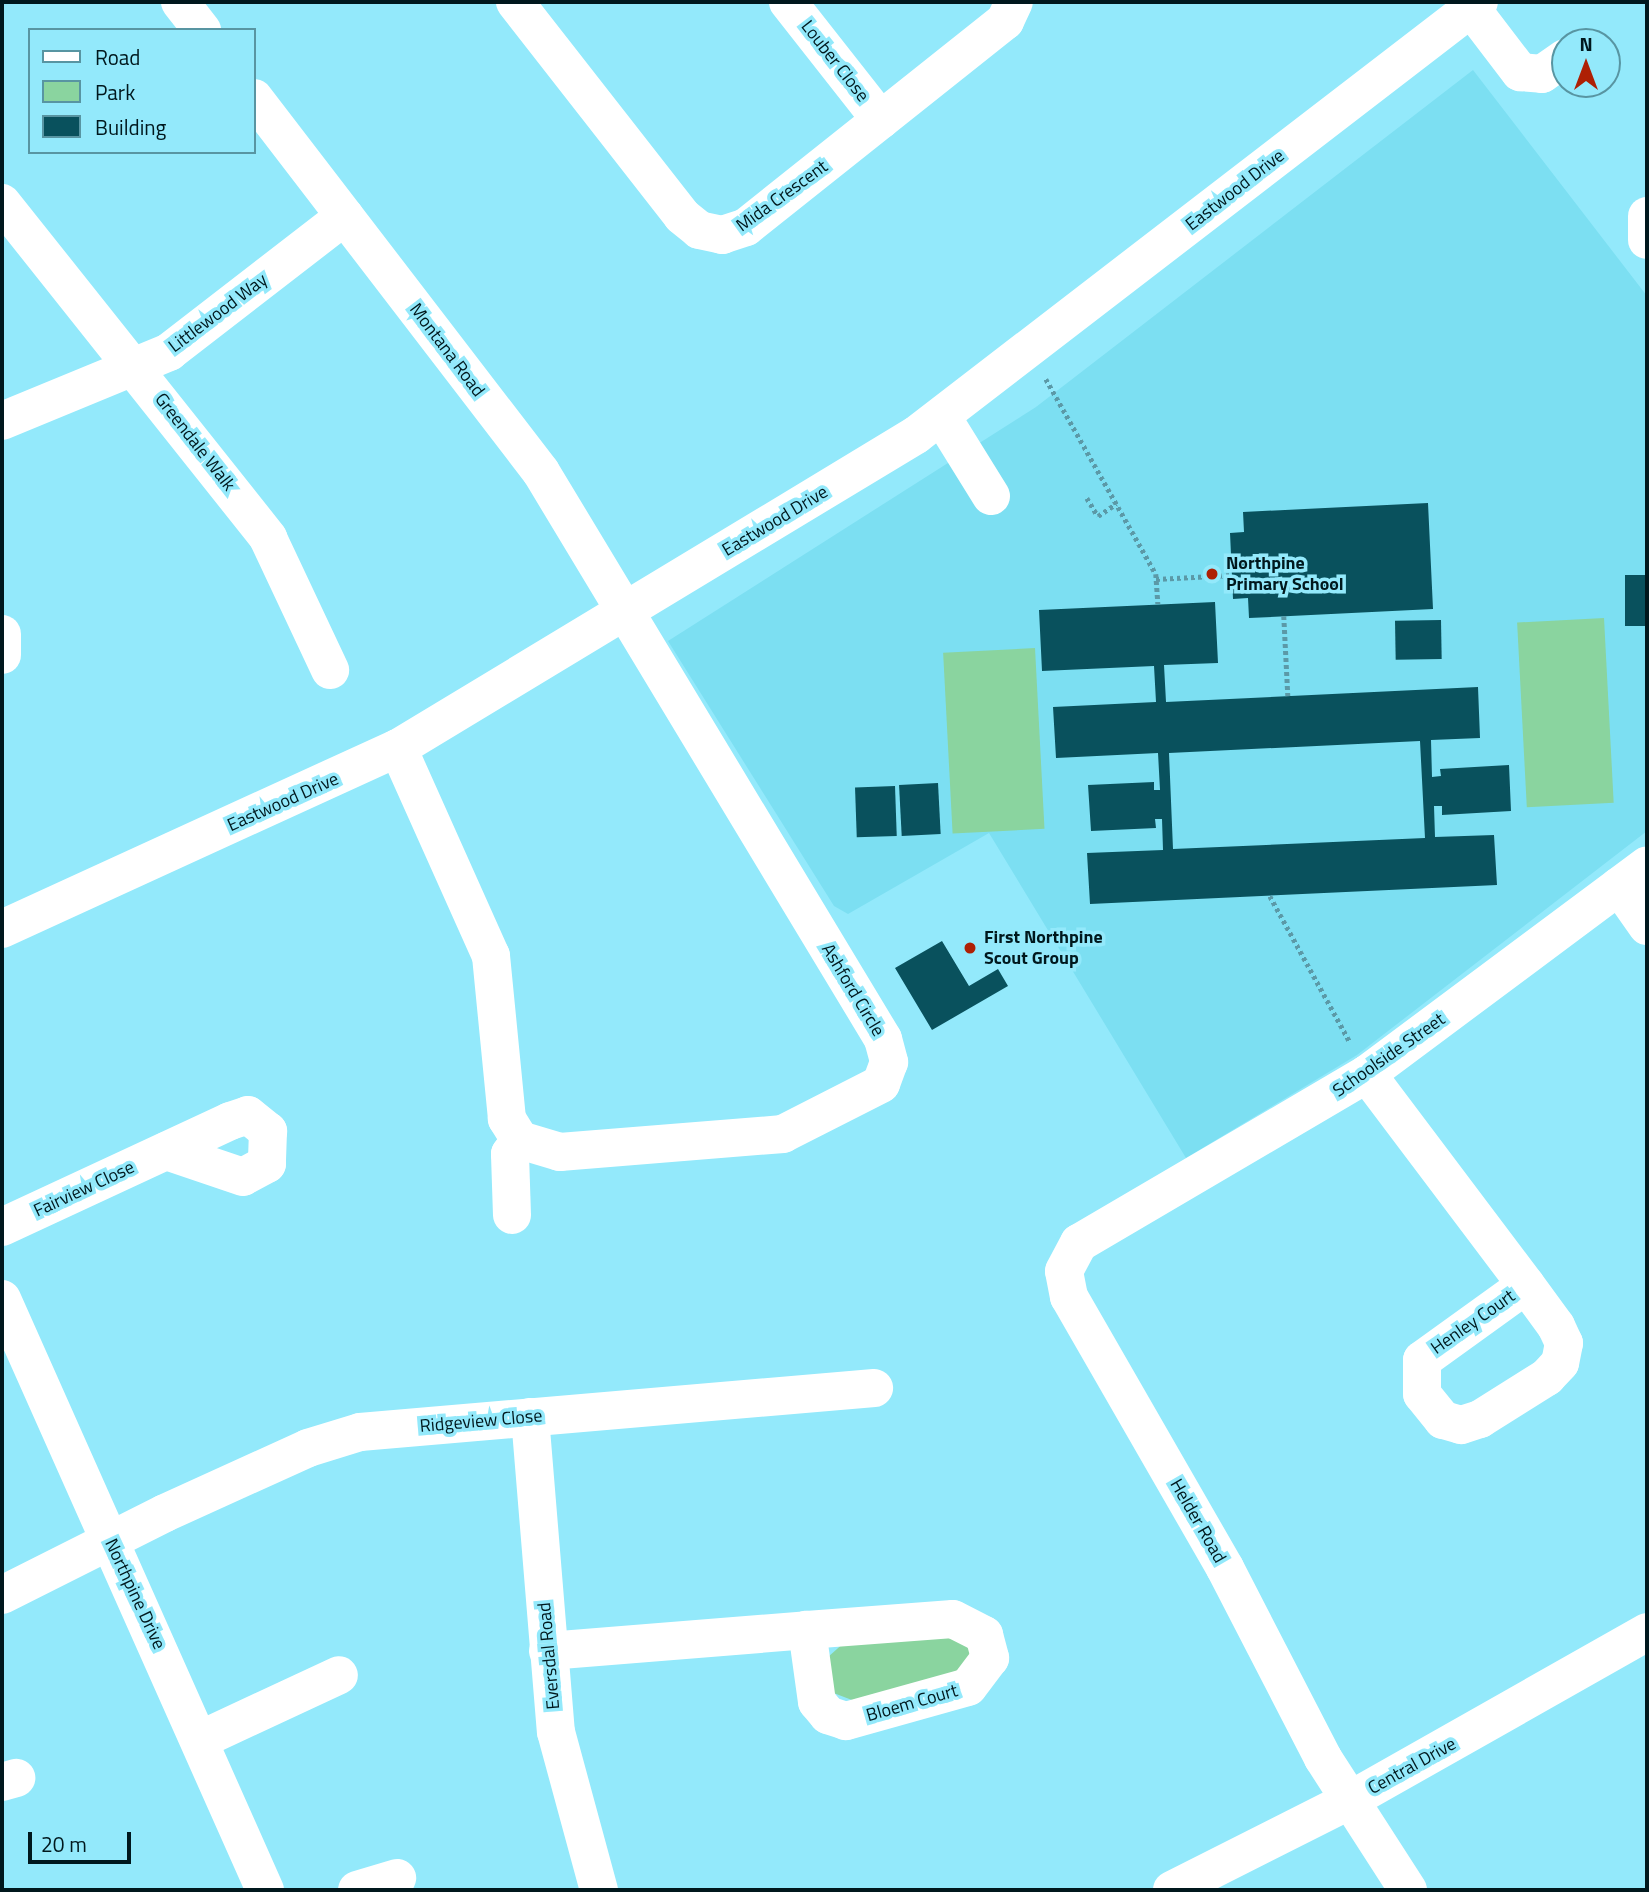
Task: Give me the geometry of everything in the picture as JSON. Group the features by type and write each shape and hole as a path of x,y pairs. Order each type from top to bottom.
{"street":[{"path":"180,2 200,28"},
{"name":"Mida Crescent","path":"514,2 682,216 710,234 746,227 1005,21 1014,2"},
{"name":"Louber Close","path":"788,2 881,120"},
{"path":"1475,5 1520,72 1542,74 1551,68"},
{"name":"Eastwood Drive","path":"2,929 398,748 942,417 1475,5"},
{"name":"Montana Road","path":"256,101 541,472 624,612"},
{"name":"Greendale Walk","path":"2,203 127,365 158,394 268,538 330,670"},
{"name":"Littlewood Way","path":"2,421 127,365 169,352 345,216"},
{"path":"1647,216 1647,240"},
{"path":"942,417 991,496"},
{"name":"Ashford Circle","path":"520,1140 561,1153 783,1134 872,1093 889,1062 883,1039 624,612"},
{"path":"2,634 2,655"},
{"path":"398,748 491,956 507,1119 520,1140 510,1154 512,1214"},
{"path":"1633,876 1647,926"},
{"name":"Schoolside Street","path":"1079,1243 1367,1074 1633,876"},
{"name":"Henley Court","path":"1367,1074 1526,1285"},
{"name":"Fairview Close","path":"2,1227 166,1151"},
{"name":"Helder Road","path":"1079,1243 1064,1271 1069,1297 1225,1568 1323,1758 1352,1799 1408,1890"},
{"name":"Northpine Drive","path":"2,1299 202,1739 265,1890"},
{"name":"Ridgeview Close","path":"2,1595 332,1438 530,1417 874,1388"},
{"name":"Eversdal Road","path":"530,1417 548,1651 559,1745 599,1890"},
{"path":"548,1651 807,1630"},
{"name":"Central Drive","path":"1172,1890 1352,1799 1647,1632"},
{"path":"202,1739 338,1675"},
{"path":"357,1890 397,1878"}],"path":[{"path":"1038,367 1156,579 1158,604"},
{"path":"1087,498 1098,516 1116,504"},
{"path":"1156,579 1232,575"},
{"path":"1284,616 1288,696"},
{"path":"1270,895 1367,1074"}],"shaded area":[{"name":"Northpine Primary School","path":"1473,70 1647,296 1647,831 1357,1055 1186,1158 989,833 848,914 834,906 668,641 1036,407"}],"green space":[{"path":"1604,618 1614,803 1527,807 1517,623"},
{"path":"1035,648 1044,829 953,834 943,653"},
{"path":"969,1637 972,1668 865,1705 831,1692 828,1657 846,1641"}],"building":[{"path":"1428,503 1433,609 1249,618 1248,598 1233,599 1230,533 1244,532 1243,512"},
{"path":"1625,575 1647,575 1647,626 1625,626"},
{"path":"1215,602 1218,663 1164,665 1166,702 1478,687 1480,738 1431,740 1432,777 1441,776 1440,769 1509,765 1511,811 1442,815 1442,806 1434,806 1435,837 1494,835 1497,885 1090,904 1087,853 1163,850 1162,819 1155,819 1156,828 1091,831 1088,785 1154,782 1154,790 1160,790 1158,753 1056,758 1053,707 1156,702 1154,666 1042,671 1039,610","holes":["1420,741 1425,838 1173,849 1169,753"]},
{"path":"1441,620 1442,659 1396,660 1395,621"},
{"path":"938,783 941,834 902,836 899,785"},
{"path":"895,786 897,836 857,837 855,787"},
{"path":"942,941 969,986 998,969 1008,986 932,1030 895,968"}],"place":[{"name":"Northpine Primary School","path":"1212,574"},
{"name":"First Northpine Scout Group","path":"970,948"}]}
